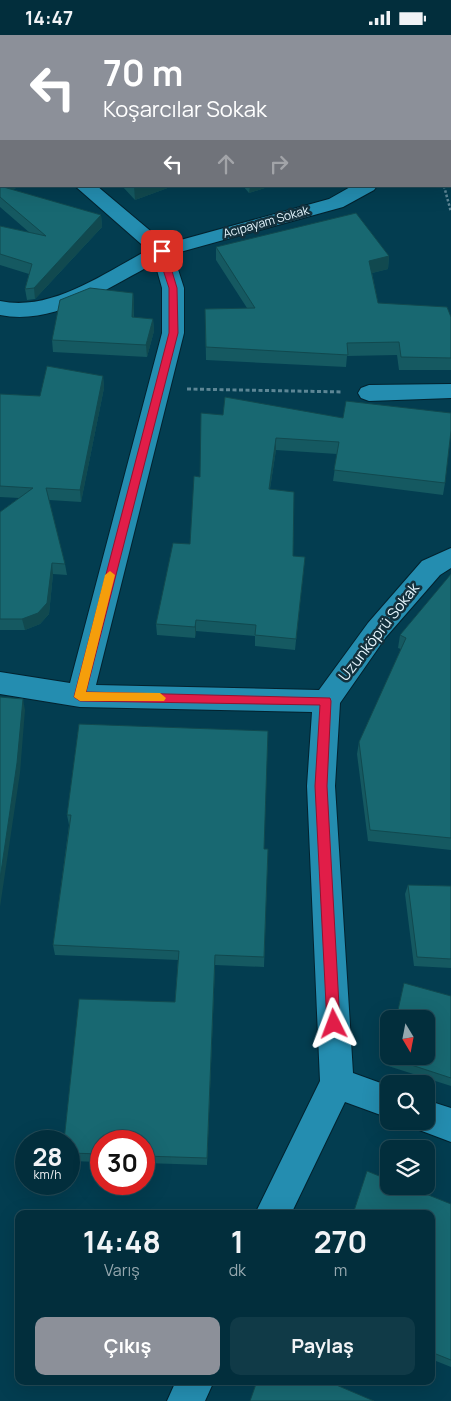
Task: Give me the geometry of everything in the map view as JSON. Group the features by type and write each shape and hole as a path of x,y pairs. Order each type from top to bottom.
{"street":[{"path":"80,697 157,388 173,333 173,288 162,251 86,187"},
{"name":"Acıpayam Sokak","path":"0,308 15,311 62,303 162,251 336,203 365,187"},
{"path":"369,393 451,391"},
{"name":"Uzunköprü Sokak","path":"326,701 376,630 431,567 451,557"},
{"path":"0,683 80,697 326,701 321,786 337,1083 274,1210"},
{"path":"337,1083 380,1099"},
{"path":"435,1119 451,1125"},
{"path":"186,1401 194,1385"}],"path":[{"path":"444,187 451,212"},
{"path":"157,388 369,393"}],"building":[{"path":"0,187 3,187 101,215 34,288 25,289 32,264 0,254 0,226 46,236 0,197"},
{"path":"356,213 389,256 369,261 378,303 447,307 451,317 451,358 401,357 399,342 347,343 348,355 206,347 205,309 255,308 216,247"},
{"path":"90,288 133,293 132,317 153,319 146,345 52,340 60,300"},
{"path":"47,366 103,376 80,490 46,488 65,564 52,563 47,603 38,613 22,619 0,619 0,512 33,488 0,486 0,394 40,396"},
{"path":"225,397 343,418 346,401 451,413 451,431 445,483 334,470 339,442 276,438 269,489 294,492 293,556 305,557 296,639 255,635 256,625 196,620 195,627 156,624 173,543 190,544 194,476 200,477 201,413 223,415"},
{"path":"451,574 451,838 370,830 359,742 406,638 400,635"},
{"path":"0,697 23,699 17,763 0,879"},
{"path":"79,724 268,731 264,849 268,849 264,957 215,955 207,1158 155,1156 155,1130 90,1130 90,1154 80,1153 80,1130 65,1130 79,999 175,1002 179,951 53,945 71,815 67,815"},
{"path":"408,885 451,886 451,959 417,957"},
{"path":"404,983 451,996 451,1078 411,1065 435,1065 435,1010 398,1010"},
{"path":"367,1171 380,1176 380,1195 428,1195 451,1204 451,1360 435,1354 435,1210 354,1210"},
{"path":"256,1385 336,1385 374,1401 250,1401"}],"slow traffic":[{"path":"110,575 80,697 160,698"}],"route":[{"path":"162,251 173,288 173,333 157,388 80,697 326,701 321,786 334,1024"}]}
